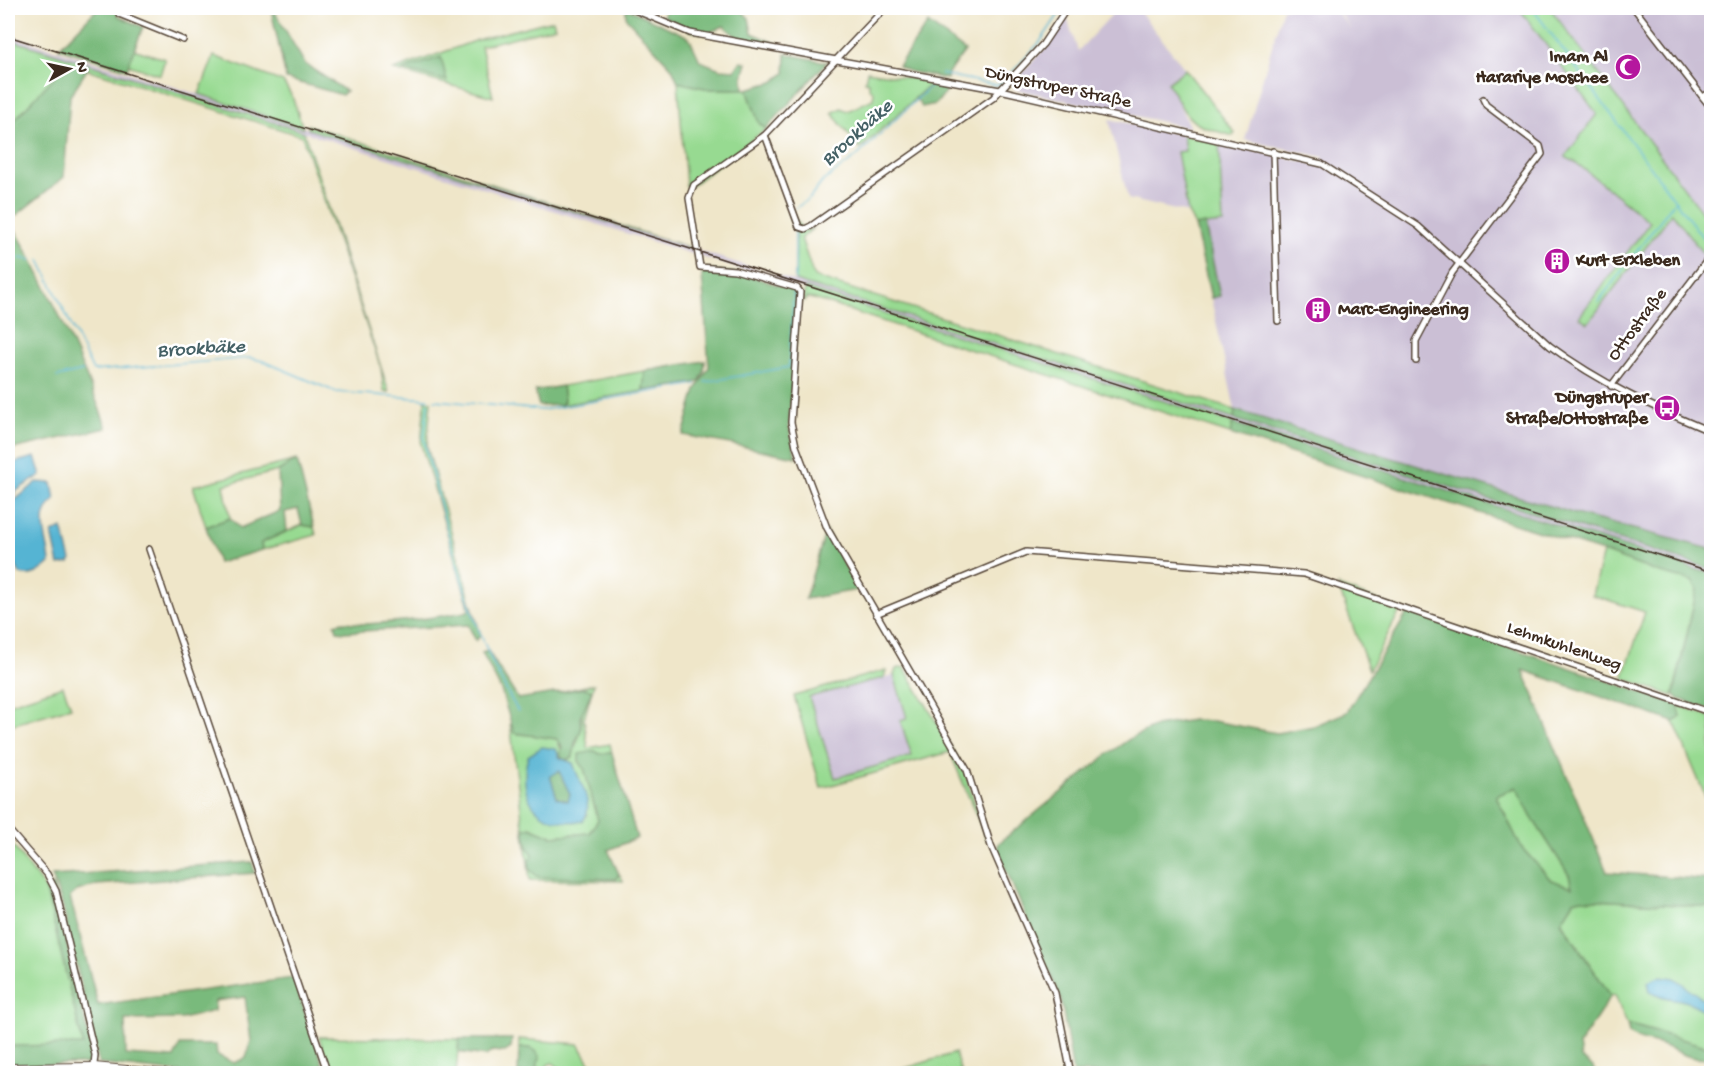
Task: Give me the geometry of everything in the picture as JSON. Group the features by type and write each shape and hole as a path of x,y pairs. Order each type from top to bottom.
{"main road":[{"path":"8,1068 169,1074"}],"street":[{"path":"118,8 120,14 183,40"},
{"name":"Düngstruper Straße","path":"630,8 690,33 1000,90 1322,164 1338,172 1418,226 1550,346 1611,386 1649,406 1712,432"},
{"path":"885,8 765,135 699,180 691,190 689,198 700,267 735,270 796,288 800,292 792,429 827,528 967,770 991,846 1055,993 1062,1019 1071,1074"},
{"path":"765,135 799,227 805,229 938,138 1000,90 1042,44 1067,8"},
{"path":"1634,8 1712,109"},
{"path":"1702,97 1712,90"},
{"path":"1416,361 1416,341 1452,273 1542,154 1540,146 1486,105 1483,99"},
{"path":"1273,151 1278,321"},
{"name":"Ottostraße","path":"1611,386 1712,254"},
{"path":"149,549 328,1074"},
{"name":"Lehmkuhlenweg","path":"876,614 1017,554 1034,551 1304,574 1712,713"},
{"path":"8,829 47,874 56,891 95,1055 94,1070"}],"shaded area":[{"path":"1118,8 1123,10 1137,8 1185,69 1169,83 1190,128 1014,89 1013,83 1047,46 1066,15 1078,51"},
{"path":"1283,8 1334,8 1352,31 1336,8 1519,8 1597,114 1565,157 1575,162 1650,222 1580,316 1588,323 1672,213 1711,263 1711,549 1579,515 1235,410 1211,298 1220,296 1205,224 1223,222 1219,142 1318,165 1324,157 1245,140"},
{"path":"1550,8 1711,8 1711,224 1686,190"},
{"path":"8,35 1607,535 1711,569 1711,574 8,39"},
{"path":"1109,119 1183,135 1185,151 1177,153 1188,213 1128,199"},
{"path":"894,675 907,718 901,720 912,756 834,778 809,697"}],"green space":[{"path":"98,8 115,8 118,16 143,27 127,69 59,48"},
{"path":"626,8 689,37 700,61 720,69 735,70 741,61 747,63 743,77 744,89 709,89 678,82 672,68 626,18"},
{"path":"667,8 739,8 749,18 752,33 787,48 739,39 724,26 706,34 690,31 663,16"},
{"path":"1519,8 1550,8 1711,224 1711,249 1704,255 1672,213 1588,323 1579,317 1650,222 1575,162 1565,157 1597,114"},
{"path":"275,12 305,64 346,91 342,95 286,79 272,14"},
{"path":"553,20 555,27 481,46 493,97 394,70 480,39"},
{"path":"928,23 965,51 948,73 947,79 908,71 898,66"},
{"path":"8,39 304,132 389,392 384,391 381,368 302,136 67,63 8,127"},
{"path":"133,49 165,59 160,75 128,65"},
{"path":"786,54 827,62 766,129 759,123 747,89 773,82 785,73"},
{"path":"214,56 283,82 292,96 303,128 199,94"},
{"path":"441,57 447,81 403,70"},
{"path":"67,63 88,68 70,96 64,177 14,217 8,206 8,127"},
{"path":"1185,69 1235,133 1233,136 1198,124 1181,107 1168,83"},
{"path":"867,71 933,82 860,149 832,113 841,108 848,111 873,99 874,92 869,88 869,82 865,81"},
{"path":"678,82 709,89 747,89 759,123 766,129 690,187 686,186"},
{"path":"933,82 951,85 936,104 922,107 915,98"},
{"path":"308,125 694,249 308,129"},
{"path":"1183,135 1219,142 1223,223 1195,226 1188,213 1177,152 1185,151"},
{"path":"791,214 804,230 812,229 801,238 814,277 1235,410 1234,419 795,281 796,231"},
{"path":"8,217 62,320 107,428 8,450"},
{"path":"1205,224 1220,296 1211,298 1195,226"},
{"path":"706,269 747,275 796,291 798,296 789,426 796,457 683,435 696,390 709,367 702,275"},
{"path":"805,288 1233,423 1230,434 814,299 807,298 805,301 803,300"},
{"path":"705,361 704,372 699,382 643,391 645,371"},
{"path":"645,371 643,391 561,405 564,401 562,386"},
{"path":"562,386 564,401 561,405 539,406 535,391"},
{"path":"425,401 431,401 427,447 471,603 468,604 421,444"},
{"path":"1235,410 1579,515 1711,549 1711,569 1234,419"},
{"path":"1233,423 1711,574 1711,710 1679,699 1674,694 1697,589 1692,581 1657,572 1603,552 1230,434"},
{"path":"297,460 278,471 224,485 230,518 206,527 193,486"},
{"path":"297,460 314,527 302,525 298,509 285,512 287,531 261,543 262,550 218,563 206,527 230,518 240,528 280,511 278,471"},
{"path":"302,525 314,527 316,535 262,550 261,543"},
{"path":"826,531 858,590 805,599 825,533"},
{"path":"1603,552 1657,572 1693,581 1697,589 1673,696 1625,679 1624,676 1645,612 1592,595"},
{"path":"1338,586 1401,609 1369,670"},
{"path":"471,603 481,635 476,641 468,625 345,632 337,631 335,624 416,620 465,612 469,610 468,604"},
{"path":"1408,612 1678,705 1681,717 1674,722 1523,670 1607,872 1711,880 1711,907 1581,899 1574,901 1561,922 1611,996 1579,1045 1581,1058 1593,1067 1595,1073 1073,1073 1061,999 997,849 999,843 1108,754 1131,738 1156,726 1192,720 1213,721 1277,733 1314,726 1347,712","holes":["1516,787 1531,816 1569,875 1572,887 1551,880 1521,847 1496,796"]},
{"path":"488,651 518,699 585,688 592,691 580,717 581,730 575,743 573,757 565,760 560,756 562,747 557,739 514,733 501,690 482,653"},
{"path":"904,667 963,767 987,841 950,752 821,788 794,696 886,670 884,678 809,697 835,778 912,756 900,720 907,718 894,675 896,669"},
{"path":"594,684 584,719 588,748 610,744 612,753 580,754 579,761 584,768 598,820 590,833 552,836 530,827 616,879 619,874 623,881 530,880 510,723 515,733 557,739 565,760 573,757 580,731 585,688 529,699","holes":["559,758 573,763 584,794 587,816"]},
{"path":"63,686 71,707 8,726 8,704"},
{"path":"1678,705 1711,717 1711,810 1674,722 1681,717"},
{"path":"595,751 600,754 612,753 637,838 608,850 619,874 616,879 538,877 530,870 529,861 533,854 528,848 524,829 530,827 552,836 590,833 598,820 584,768 579,761 579,754"},
{"path":"559,771 570,794 568,801 557,798 550,776"},
{"path":"1517,787 1531,816 1569,875 1572,888 1551,880 1521,847 1496,796"},
{"path":"8,839 46,890 83,1045 8,1046"},
{"path":"252,862 255,873 97,885 77,891 70,897 98,1005 293,978 326,1073 196,1074 99,1064 62,904 52,876","holes":["245,997 251,1041 246,1058 234,1063 217,1055 216,1045 180,1045 174,1058 126,1055 125,1020 182,1019 214,1011 215,1001"]},
{"path":"53,885 93,1055 92,1064 8,1065 8,1046 83,1045 46,890"},
{"path":"1581,899 1711,907 1711,1058 1709,1058 1709,1047 1627,1024 1615,995 1611,996 1561,921 1574,901"},
{"path":"1627,1024 1709,1047 1709,1058 1691,1057 1660,1044 1637,1039 1629,1034"},
{"path":"319,1037 459,1039 456,1073 331,1073"},
{"path":"459,1039 512,1039 511,1048 505,1052 492,1051 486,1056 458,1052"},
{"path":"519,1039 579,1044 596,1073 566,1073 553,1063 541,1073 530,1048 519,1048"},
{"path":"519,1048 530,1048 536,1051 540,1058 536,1068 541,1073 518,1073"},
{"path":"955,1053 961,1073 890,1073"}],"water":[{"path":"35,457 41,475 16,491 8,501 8,464"},
{"path":"37,482 52,483 55,500 45,514 44,521 50,563 36,573 25,575 20,574 8,550 8,522 14,501"},
{"path":"62,528 71,560 69,563 59,565 52,533"},
{"path":"542,747 556,749 560,758 573,763 587,800 587,814 583,821 567,822 553,819 534,807 525,785 528,756","holes":["559,771 570,794 568,801 557,798 550,776"]},
{"path":"1661,976 1675,978 1708,1003 1707,1010 1702,1010 1689,1002 1663,997 1650,991 1648,982"}],"waterway":[{"name":"Brookbäke","path":"941,74 996,85 1001,84 1040,42 1063,8"},
{"path":"1532,8 1703,238"},
{"name":"Brookbäke","path":"796,208 810,198 823,181 855,158 937,80"},
{"path":"1598,302 1675,201"},
{"name":"Brookbäke","path":"790,214 795,232 795,280"},
{"name":"Brookbäke","path":"8,256 32,260"},
{"name":"Brookbäke","path":"40,260 93,371 250,358 263,361 336,392 428,399"},
{"name":"Brookbäke","path":"705,382 789,367 794,290"},
{"path":"57,377 83,371"},
{"name":"Brookbäke","path":"435,400 543,410 696,384"},
{"path":"428,404 424,439 454,556 487,650 518,711"}],"railway":[{"path":"8,36 1712,572"}],"place":[{"name":"Imam Al Harariye Moschee","path":"1628,67"},
{"name":"Kurt Erxleben","path":"1557,261"},
{"name":"Marc-Engineering","path":"1318,310"},
{"name":"Düngstruper Straße/Ottostraße","path":"1667,408"}]}
